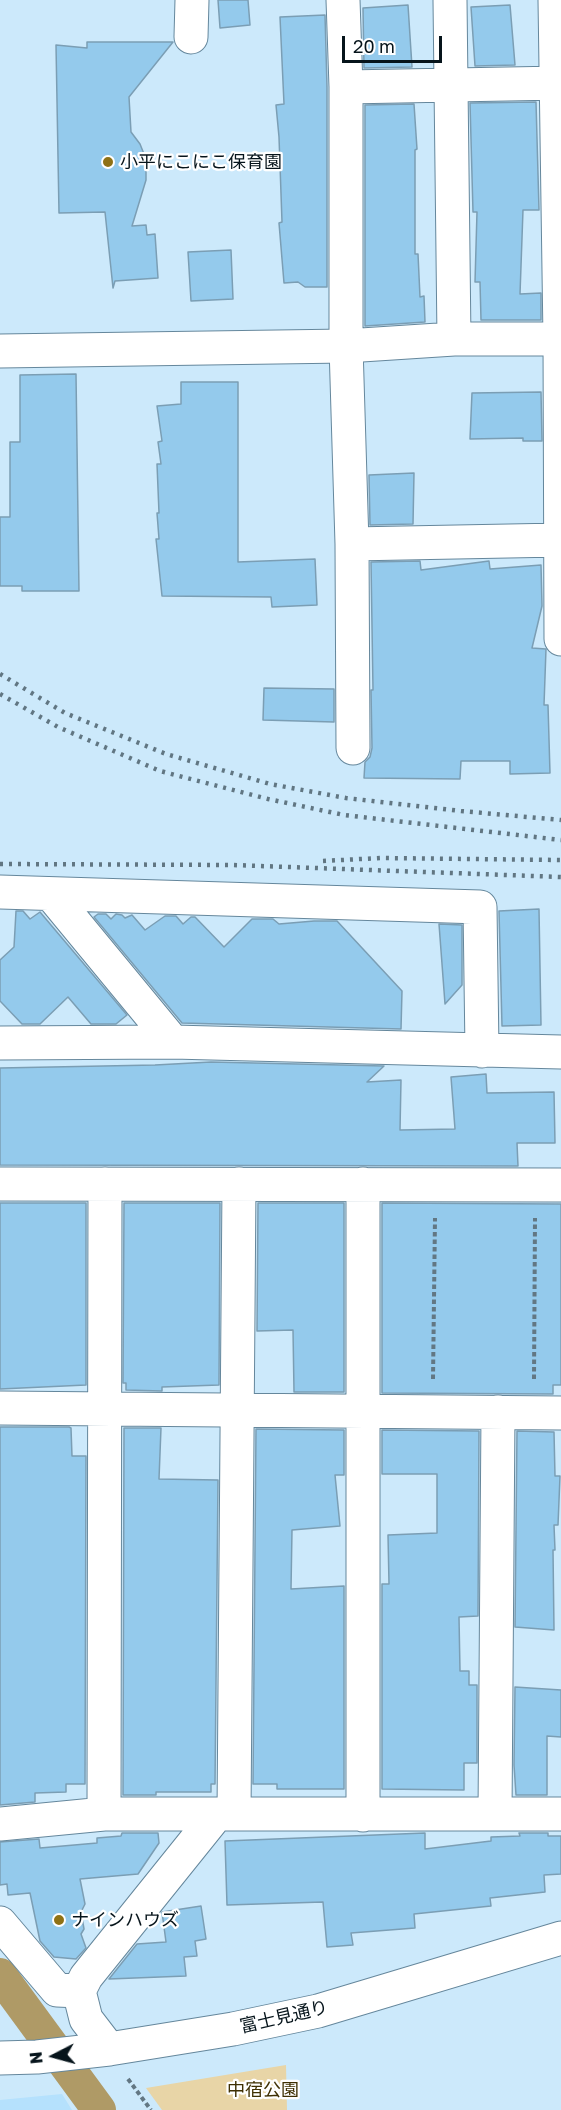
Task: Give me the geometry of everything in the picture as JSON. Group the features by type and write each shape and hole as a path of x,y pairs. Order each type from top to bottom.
{"street":[{"path":"192,0 192,37"},
{"path":"343,0 346,87 346,346 352,544 353,748"},
{"path":"450,0 454,339"},
{"path":"555,0 558,83 561,639"},
{"path":"346,87 558,83"},
{"path":"0,351 346,346 454,339 560,339"},
{"path":"352,544 560,540"},
{"path":"0,892 480,907 482,1051"},
{"path":"51,894 173,1042"},
{"path":"0,1043 173,1042 561,1052"},
{"path":"0,1184 548,1184"},
{"path":"104,1814 105,1184"},
{"path":"98,2050 86,2019 79,1991 86,1977 226,1814 238,1410 239,1184"},
{"path":"363,1184 363,1815"},
{"path":"0,1408 547,1412"},
{"path":"495,1814 498,1412"},
{"path":"0,1824 104,1814 561,1814"},
{"path":"0,1923 57,1990 79,1991"},
{"name":"富士見通り","path":"0,2058 37,2057 98,2050 233,2029 318,2011 561,1938"}],"path":[{"path":"547,1412 548,1184"},
{"path":"433,1412 435,1185"},
{"path":"128,2079 151,2110"}],"shaded area":[{"path":"62,2094 72,2110 0,2110 0,2100"}],"green space":[{"name":"中宿公園","path":"286,2065 287,2110 162,2110 146,2088"}],"building":[{"path":"218,0 248,0 250,25 220,28"},
{"path":"408,5 412,67 364,68 363,8"},
{"path":"510,5 515,65 475,66 471,7"},
{"path":"325,15 327,287 305,287 298,282 284,283 279,223 282,222 276,105 284,104 280,17"},
{"path":"87,42 173,42 129,97 131,132 140,144 146,159 146,180 132,226 146,225 147,235 155,234 158,278 115,281 113,288 105,212 59,213 56,45 87,48"},
{"path":"536,102 539,210 523,210 520,294 541,293 541,320 481,320 480,282 475,282 477,212 473,212 470,103"},
{"path":"414,104 417,149 415,150 415,254 418,254 420,297 424,296 425,322 365,326 365,105"},
{"path":"231,250 233,299 191,301 188,252"},
{"path":"76,374 79,591 22,591 22,586 0,586 0,517 10,517 10,442 20,442 20,375"},
{"path":"181,382 238,382 238,562 315,559 317,605 272,607 271,597 162,596 156,539 159,539 157,464 161,464 158,442 162,441 157,406 181,404"},
{"path":"541,392 542,441 523,441 523,438 470,439 472,393"},
{"path":"414,473 413,524 370,525 369,475"},
{"path":"420,561 421,570 489,561 490,569 541,565 542,606 532,648 546,649 544,705 548,705 550,773 510,774 510,761 461,761 460,779 364,778 365,762 370,757 372,748 371,562"},
{"path":"264,688 334,689 334,722 263,720"},
{"path":"539,909 541,1025 502,1026 499,911"},
{"path":"16,911 23,911 30,919 40,912 127,1015 116,1024 91,1024 68,997 40,1024 22,1024 0,1001 0,960 14,947"},
{"path":"98,914 106,914 111,919 116,914 125,918 132,915 145,930 165,916 176,916 183,924 191,917 195,917 224,947 252,919 273,919 279,924 337,921 402,991 401,1029 182,1023 94,917"},
{"path":"439,924 462,925 462,985 445,1004"},
{"path":"211,1062 384,1066 367,1082 401,1080 400,1130 455,1129 451,1077 486,1074 487,1093 554,1092 555,1143 517,1143 518,1166 0,1165 0,1068"},
{"path":"0,1203 86,1203 86,1385 0,1389"},
{"path":"124,1203 220,1203 219,1385 162,1387 162,1391 126,1390 126,1383 123,1383"},
{"path":"258,1203 344,1203 344,1392 294,1392 293,1330 257,1331"},
{"path":"382,1203 561,1204 561,1385 553,1385 553,1394 382,1393"},
{"path":"0,1427 69,1427 71,1428 72,1456 86,1456 85,1784 66,1784 66,1792 35,1793 35,1802 0,1805"},
{"path":"124,1428 161,1428 159,1479 218,1480 215,1784 211,1784 211,1792 156,1792 156,1795 123,1795"},
{"path":"256,1429 344,1430 344,1475 335,1475 340,1526 292,1530 291,1589 344,1586 344,1789 277,1789 277,1784 253,1784"},
{"path":"382,1430 479,1431 478,1616 459,1617 460,1671 469,1671 469,1685 477,1685 477,1763 464,1763 464,1790 382,1789 382,1584 389,1584 388,1535 437,1533 437,1474 382,1474"},
{"path":"517,1431 554,1432 555,1476 560,1476 558,1525 554,1525 555,1550 553,1550 554,1630 515,1627"},
{"path":"515,1687 561,1690 561,1737 547,1736 547,1795 516,1795"},
{"path":"122,1833 158,1833 159,1843 138,1874 80,1879 85,1904 81,1912 84,1929 81,1934 86,1948 76,1959 54,1957 40,1941 30,1893 8,1895 7,1884 0,1885 0,1842 39,1839 40,1848 97,1843 97,1838 121,1836"},
{"path":"425,1833 425,1849 491,1841 491,1837 520,1836 519,1833 548,1833 548,1836 561,1836 561,1874 544,1875 545,1892 490,1898 491,1906 414,1914 415,1928 351,1933 353,1945 327,1947 323,1902 227,1905 225,1841"},
{"path":"201,1906 206,1939 195,1941 197,1956 184,1957 186,1976 109,1979 137,1944 166,1942 162,1912"}],"waterway":[{"path":"0,1975 99,2110"}],"railway":[{"path":"0,674 65,713 166,754 270,784 346,798 561,820"},
{"path":"0,694 58,727 160,771 268,799 344,815 561,840"},
{"path":"323,861 380,858 561,860"},
{"path":"0,864 233,865 561,877"}],"place":[{"name":"小平にこにこ保育園","path":"108,162"},
{"name":"ナインハウズ","path":"59,1920"}]}
